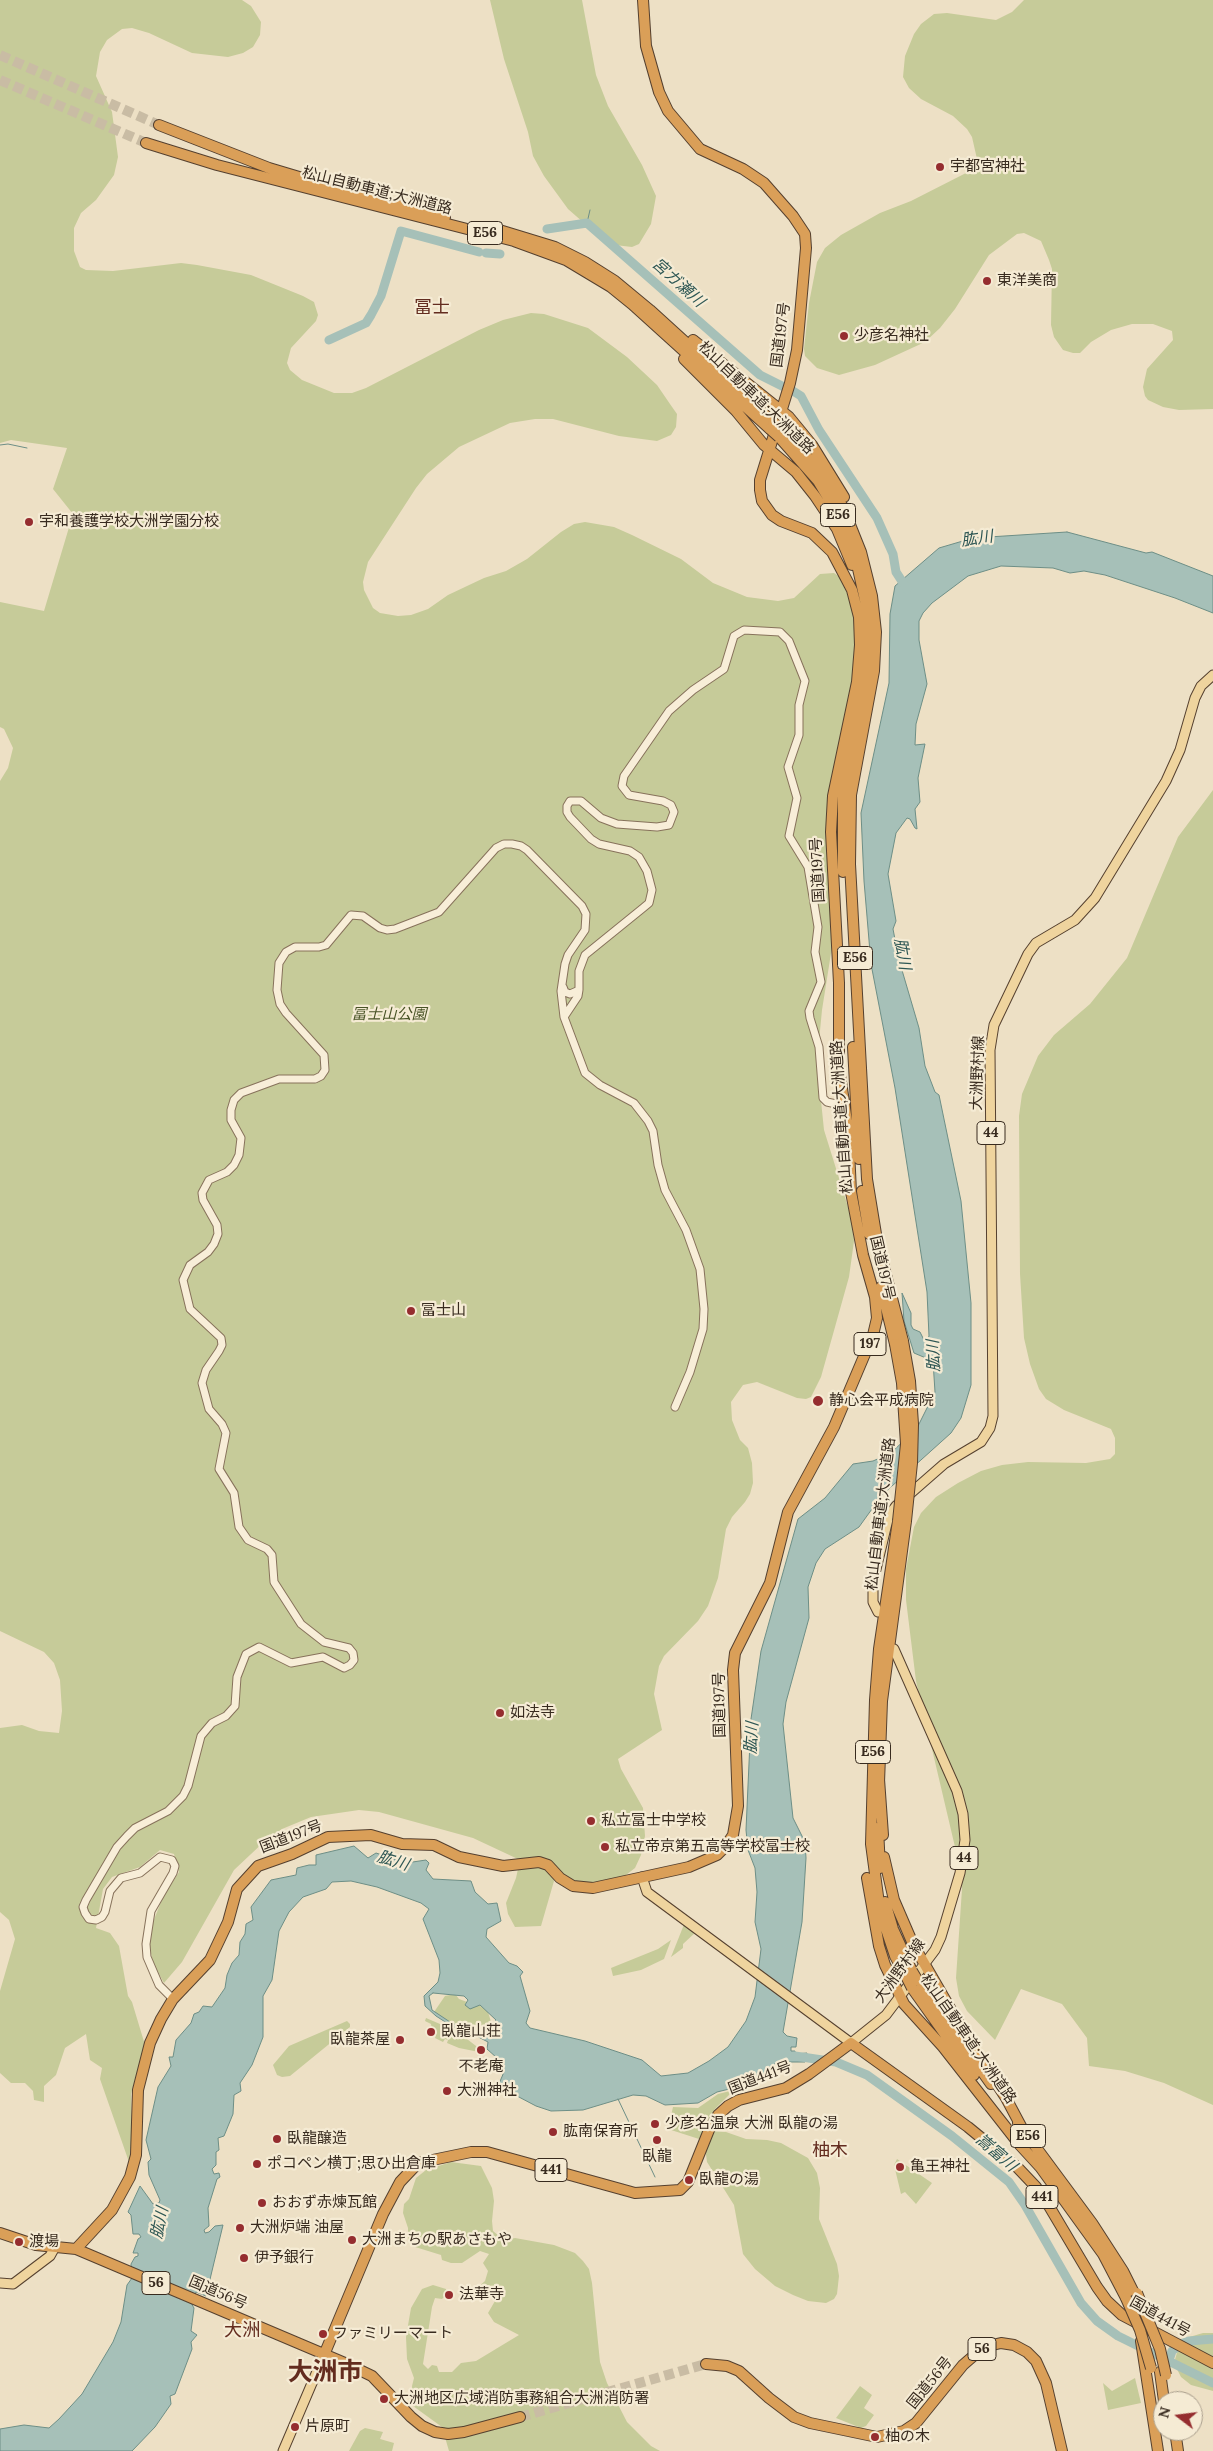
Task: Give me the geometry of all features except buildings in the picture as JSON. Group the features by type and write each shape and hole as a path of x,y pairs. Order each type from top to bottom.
{"highway":[{"name":"国道197号","path":"76,2249 112,2210 130,2176 136,2155 136,2111 142,2071 150,2043 173,1999 210,1960 228,1922 237,1889 258,1866 292,1854 328,1837 371,1834 402,1844 425,1844 459,1857 502,1866 539,1862 548,1865 560,1878 581,1888 608,1885 703,1863 726,1847 733,1835 738,1806 733,1670 736,1653 770,1583 788,1512 834,1427 873,1335 876,1318 875,1296 863,1255 851,1192 845,1106 839,1069 839,983 831,832 833,796 857,682 860,646 858,617 852,590 832,552 812,533 781,521 772,515 762,501 760,480 798,350 806,248 805,234 764,183 743,169 700,149 668,111 659,92 646,46 643,0"},
{"name":"松山自動車道;大洲道路","path":"158,125 222,151 298,177 539,242 570,254 615,281 650,310 772,426"},
{"name":"松山自動車道;大洲道路","path":"146,143 225,167 514,241 552,254 591,274 632,304 811,461 834,493 853,530 868,574 874,617 876,651 870,698 851,795 850,864 867,1179 877,1240 899,1342"},
{"path":"591,274 708,382 769,450 796,472 828,514 856,574 867,609"},
{"path":"615,281 781,410 804,434 841,491 860,536 868,574"},
{"name":"松山自動車道;大洲道路","path":"781,433 818,480 836,511 854,551 867,609 866,672 843,794 842,841 860,1179 869,1235 910,1381 913,1424 912,1463 902,1521 882,1700 876,1780 882,1887 893,1929 909,1974 915,1984 1041,2168 1133,2295"},
{"path":"876,1780 887,1876 897,1908 924,1964 973,2048 1006,2098 1022,2128"},
{"path":"876,1780 867,1836 867,1876 872,1913 885,1965 900,1998 943,2046 1019,2144 1041,2168"},
{"name":"松山自動車道;大洲道路","path":"915,1984 1086,2216 1123,2271 1133,2295 1140,2330 1161,2391"},
{"name":"国道441号","path":"324,2356 383,2214 400,2182 418,2163 471,2152 487,2152 635,2193 680,2190 688,2182 709,2130 718,2115 728,2106 738,2100 786,2088 809,2074 851,2043 968,2127 1018,2168 1049,2206 1102,2294 1122,2315 1213,2363"},
{"name":"国道56号","path":"0,2233 36,2245 76,2249 372,2376 411,2417 422,2426 435,2432 448,2434 464,2432 520,2417"},
{"path":"1133,2295 1160,2349 1155,2370 1158,2451"},
{"name":"国道56号","path":"706,2364 727,2366 739,2371 794,2417 810,2423 877,2438 904,2431 916,2423 962,2365 978,2352 988,2346 1001,2343 1014,2346 1027,2352 1036,2362 1046,2382 1062,2451"},
{"path":"1155,2370 1166,2391"},
{"name":"松山自動車道;大洲道路","path":"1155,2370 1164,2451"}],"main road":[{"name":"大洲野村線","path":"878,1612 873,1602 873,1582 889,1515 896,1506 944,1464 981,1442 990,1428 993,1416 990,1050 994,1025 1028,954 1036,943 1076,920 1095,898 1166,781 1180,750 1195,698 1201,686 1213,675"},
{"name":"大洲野村線","path":"851,2043 886,2015 935,1950 941,1936 964,1857 965,1828 957,1791 894,1649"},
{"path":"642,1877 647,1892 851,2043"},
{"path":"0,2283 13,2284 50,2256 55,2247"},
{"path":"283,2451 324,2356"}],"street":[{"path":"564,1017 578,996 579,971 585,955 643,908 648,903 652,890 647,871 639,857 630,851 599,844 591,839 567,812 570,801 582,801 601,818 617,824 657,828 669,825 674,812 671,805 663,801 629,795 622,786 624,776 669,711 693,690 724,669 734,636 744,630 780,632 789,641 805,681 799,705 799,735 788,767 797,798 789,836 808,867 818,927 815,952 821,982 810,1012 810,1018 818,1047 823,1098 827,1102 845,1106"},
{"path":"173,1999 159,1984 147,1957 146,1944 151,1911 173,1873 174,1866 172,1860 160,1857 140,1873 121,1878 110,1891 105,1912 102,1917 96,1920 89,1918 85,1914 83,1907 86,1900 117,1846 135,1828 168,1811 183,1796 188,1786 201,1736 212,1723 226,1716 235,1706 237,1677 246,1654 259,1647 291,1663 323,1657 338,1667 344,1668 354,1660 353,1653 349,1648 324,1642 301,1624 274,1582 272,1555 267,1549 243,1536 239,1527 234,1494 219,1469 226,1440 225,1428 209,1409 202,1383 206,1370 220,1351 222,1345 221,1338 190,1310 183,1280 190,1265 208,1252 218,1234 217,1225 203,1200 202,1193 209,1180 226,1172 234,1165 239,1155 242,1145 241,1138 231,1120 234,1100 241,1094 279,1079 315,1079 321,1076 325,1070 324,1055 280,1004 277,990 280,963 286,952 295,947 319,947 326,945 352,915 363,916 380,928 387,930 395,929 439,912 496,848 504,844 521,846 527,850 577,899 586,914 585,930 565,964 562,1008 564,1017 585,1073 600,1085 634,1103 648,1121 653,1131 658,1165 665,1190 686,1230 700,1269 704,1309 703,1329 690,1372 675,1407"},
{"path":"563,987 565,992 570,994 579,990"}],"green space":[{"name":"冨士山公園","path":"0,0 242,0 251,6 261,22 260,35 253,47 243,53 228,57 192,53 149,33 132,28 122,29 107,40 100,52 96,76 112,112 118,157 114,175 96,200 81,213 74,228 74,251 80,267 86,270 113,271 181,263 197,265 251,275 303,296 314,302 318,315 316,321 291,348 287,363 290,370 302,380 334,393 352,393 366,388 479,330 503,320 531,313 544,314 588,328 627,357 657,385 677,414 676,427 671,435 657,441 619,436 553,419 535,419 510,423 459,447 427,474 368,562 363,582 364,590 373,608 380,613 398,616 411,615 428,609 448,595 484,578 506,571 527,559 561,532 574,524 585,522 614,527 632,535 681,559 713,583 747,597 778,601 794,598 820,574 834,573 840,577 851,602 861,644 834,798 832,947 822,1010 817,1062 824,1130 853,1223 854,1241 849,1277 821,1377 811,1397 806,1399 797,1398 757,1382 743,1385 731,1402 732,1420 740,1440 748,1448 752,1463 753,1483 750,1494 732,1517 726,1529 718,1578 708,1606 698,1621 664,1656 659,1666 654,1694 662,1730 618,1759 621,1769 643,1808 645,1836 641,1855 635,1868 622,1878 579,1886 553,1877 554,1881 541,1926 515,1927 508,1914 506,1903 516,1878 520,1860 473,1838 379,1812 359,1810 311,1817 282,1829 267,1839 234,1870 182,1962 164,1983 153,1963 149,1943 151,1927 163,1897 179,1872 174,1854 160,1850 140,1867 112,1877 103,1889 96,1928 110,1933 119,1946 128,1996 132,2002 145,2045 131,2094 132,2140 129,2162 100,2079 102,2068 90,2060 86,2034 65,2048 56,2075 44,2086 44,2102 34,2100 33,2091 25,2083 11,2083 0,2073 0,1991 15,1939 9,1920 0,1912 0,1728 22,1725 39,1731 59,1733 62,1711 60,1680 54,1663 44,1652 0,1631 0,781 8,768 13,748 4,729 0,727 0,602 44,611 73,514 53,489 67,448 11,440 0,443"},
{"path":"490,0 582,0 596,75 608,106 642,165 656,196 651,224 639,244 632,247 615,245 600,237 568,209 544,176 533,156 528,132 504,59"},
{"path":"1024,0 1213,0 1213,409 1179,410 1163,407 1148,400 1145,396 1143,387 1147,369 1173,340 1172,331 1153,324 1132,324 1111,330 1091,342 1080,353 1063,350 1054,337 1051,325 1052,269 1049,260 1041,241 1024,233 1017,234 989,255 955,309 940,328 925,342 875,365 839,375 817,368 805,356 804,349 809,303 817,262 825,248 841,235 880,213 911,201 966,173 977,159 972,137 967,129 953,116 921,99 909,88 903,77 905,56 914,34 921,24 934,14 947,13 996,20 1012,12"},
{"path":"1213,790 1213,2105 1164,2083 1125,2071 1089,2066 1087,2038 1062,2004 1021,1989 995,2040 967,2011 959,1996 956,1978 962,1889 959,1864 916,1681 906,1600 906,1569 914,1527 921,1513 936,1497 958,1483 981,1471 1002,1465 1028,1462 1086,1463 1110,1459 1115,1454 1115,1438 1111,1429 1064,1410 1046,1399 1039,1389 1030,1364 1024,1338 1020,1274 1019,1116 1022,1094 1038,1056 1054,1035 1090,1004 1127,958 1178,837"},
{"path":"685,1922 697,1931 683,1944 683,1948 671,1957"},
{"path":"671,1940 664,1959 641,1970 613,1976 611,1968 658,1949"},
{"path":"455,1994 459,1999 467,2002 465,2005 479,2005 488,2012 492,2025 474,2032 462,2025 453,2024 434,2012 445,1996"},
{"path":"426,2018 447,2027 456,2036 463,2036 480,2049 479,2052 459,2048 447,2043 448,2040 445,2039 443,2042 435,2038 437,2032 432,2030 431,2024 425,2021"},
{"path":"347,2021 350,2027 290,2076 282,2077 277,2075 273,2065 289,2046"},
{"path":"734,2090 715,2109 699,2139 668,2129 673,2107 698,2108 718,2094"},
{"path":"713,2131 726,2132 746,2139 781,2143 808,2158 817,2173 820,2188 819,2219 837,2264 839,2276 837,2294 834,2299 826,2303 808,2301 793,2295 775,2286 755,2269 743,2254 734,2205 707,2162 705,2147"},
{"path":"897,2159 932,2183 916,2204 905,2192 901,2194 894,2165"},
{"path":"451,2162 481,2166 492,2188 494,2201 493,2231 500,2237 505,2240 515,2238 554,2245 575,2253 589,2269 600,2362 607,2383 627,2422 651,2446 660,2451 449,2451 442,2427 413,2406 412,2386 414,2378 407,2359 406,2337 411,2308 422,2289 433,2285 446,2289 446,2295 442,2299 435,2298 432,2307 423,2364 428,2369 432,2365 437,2366 439,2372 452,2372 461,2363 476,2361 519,2335 494,2322 488,2313 495,2301 488,2292 476,2289 485,2281 488,2271 483,2263 489,2254 480,2251 462,2263 451,2263 442,2260 441,2255 412,2246 408,2240 408,2228 403,2213 404,2204 409,2199 416,2178 426,2170"},
{"path":"1203,2333 1213,2333 1213,2391 1191,2385 1181,2377 1174,2363 1179,2346 1186,2338"},
{"path":"1135,2378 1141,2403 1108,2410 1103,2383 1112,2391"},
{"path":"860,2386 872,2395 864,2408 874,2415 866,2426 861,2428 836,2418"},
{"path":"365,2428 383,2432 380,2439 394,2443 392,2451 349,2451 360,2431"}],"water":[{"name":"肱川","path":"1067,532 1146,553 1152,552 1213,576 1213,613 1175,598 1105,575 1084,571 1070,573 1053,568 1001,566 968,576 932,603 919,621 919,640 927,684 916,724 915,745 925,744 918,778 920,802 915,809 917,829 910,819 907,818 896,833 888,874 896,921 893,929 899,960 919,1028 925,1066 935,1092 939,1095 961,1201 971,1303 971,1385 961,1418 951,1433 882,1495 859,1527 825,1549 816,1563 808,1587 809,1618 786,1702 783,1724 793,1818 805,1842 806,1858 802,1922 783,2032 787,2036 797,2038 796,2047 791,2047 791,2051 795,2051 795,2054 807,2053 805,2062 777,2062 768,2069 762,2081 717,2092 698,2103 665,2105 646,2096 633,2095 583,2110 551,2111 536,2106 498,2086 504,2072 497,2058 487,2049 488,2042 461,2028 453,2027 425,2006 424,1996 438,1982 440,1973 439,1960 423,1919 429,1909 421,1903 377,1887 351,1881 332,1882 326,1889 303,1897 289,1912 279,1931 272,1980 263,1996 263,2037 252,2065 240,2083 241,2091 234,2095 233,2114 224,2136 218,2138 219,2150 216,2152 216,2165 212,2169 214,2174 219,2173 220,2177 217,2179 208,2208 209,2226 204,2230 205,2233 215,2226 223,2225 206,2296 196,2292 191,2303 194,2308 191,2331 197,2335 191,2342 192,2349 175,2394 170,2396 171,2404 155,2427 132,2451 0,2451 0,2429 24,2425 49,2428 59,2419 82,2394 113,2342 121,2322 127,2285 132,2278 131,2264 135,2257 138,2256 138,2253 133,2253 138,2239 141,2237 139,2234 133,2234 131,2215 128,2212 140,2186 153,2204 159,2203 160,2200 149,2175 148,2162 151,2159 146,2140 158,2087 171,2066 169,2057 173,2057 176,2040 191,2023 194,2014 199,2012 203,2006 212,2007 225,1988 227,1975 232,1963 239,1955 240,1942 245,1934 246,1924 253,1920 251,1907 271,1880 296,1875 297,1868 316,1865 316,1855 354,1846 368,1858 376,1853 406,1863 426,1860 429,1863 426,1870 433,1879 471,1881 475,1892 488,1904 497,1903 501,1921 487,1929 486,1937 509,1963 517,1966 523,1972 520,1976 530,2011 526,2023 530,2028 585,2041 642,2060 661,2076 688,2073 709,2061 728,2047 746,2021 755,1997 761,1949 755,1922 757,1892 755,1868 748,1850 746,1830 751,1719 761,1651 798,1519 825,1498 853,1464 873,1461 891,1453 917,1428 935,1392 933,1361 914,1353 904,1321 902,1293 911,1313 913,1329 920,1332 925,1342 927,1341 929,1336 927,1292 895,1088 871,964 864,881 861,813 889,683 890,614 895,586 939,548 973,538","holes":["433,1993 464,1996 468,2000 465,2005 470,2009 480,2005 496,2020 492,2025 474,2032 462,2025 453,2024 432,2010 429,1996"]}],"waterway":[{"path":"587,223 590,210"},
{"name":"宮ガ瀬川","path":"547,229 587,223 760,375 784,387"},
{"name":"宮ガ瀬川","path":"329,340 366,323 381,296 401,231 479,252"},
{"name":"宮ガ瀬川","path":"486,253 500,254"},
{"name":"宮ガ瀬川","path":"793,391 801,396 819,430 877,518 893,554 896,572 907,589"},
{"path":"0,445 8,444 27,448"},
{"name":"嵩富川","path":"795,2056 836,2062 867,2075 952,2136 1009,2182 1025,2205 1081,2303 1097,2321 1118,2336 1213,2383"},
{"path":"618,2099 655,2177"},
{"path":"1168,2363 1172,2351 1181,2344 1189,2341 1213,2339"}],"tunnel":[{"path":"0,55 159,125"},
{"path":"0,80 146,143"},
{"path":"520,2417 706,2364"}],"place":[{"name":"宇都宮神社","path":"940,167"},
{"name":"東洋美商","path":"987,281"},
{"name":"少彦名神社","path":"844,336"},
{"name":"宇和養護学校大洲学園分校","path":"29,522"},
{"name":"冨士山","path":"411,1311"},
{"name":"静心会平成病院","path":"818,1401"},
{"name":"如法寺","path":"500,1713"},
{"name":"私立冨士中学校","path":"591,1821"},
{"name":"私立帝京第五高等学校冨士校","path":"605,1847"},
{"name":"臥龍山荘","path":"431,2032"},
{"name":"臥龍茶屋","path":"400,2040"},
{"name":"不老庵","path":"481,2050"},
{"name":"大洲神社","path":"447,2091"},
{"name":"少彦名温泉 大洲 臥龍の湯","path":"655,2124"},
{"name":"肱南保育所","path":"553,2132"},
{"name":"臥龍醸造","path":"277,2139"},
{"name":"臥龍","path":"657,2140"},
{"name":"ポコペン横丁;思ひ出倉庫","path":"257,2164"},
{"name":"亀王神社","path":"900,2167"},
{"name":"臥龍の湯","path":"689,2180"},
{"name":"おおず赤煉瓦館","path":"262,2203"},
{"name":"大洲炉端 油屋","path":"240,2228"},
{"name":"大洲まちの駅あさもや","path":"352,2240"},
{"name":"渡場","path":"19,2242"},
{"name":"伊予銀行","path":"244,2258"},
{"name":"法華寺","path":"449,2295"},
{"name":"ファミリーマート","path":"323,2334"},
{"name":"大洲地区広域消防事務組合大洲消防署","path":"384,2399"},
{"name":"片原町","path":"295,2427"},
{"name":"柚の木","path":"875,2437"}],"district":[{"name":"冨士","path":"432,308"},
{"name":"柚木","path":"830,2151"},
{"name":"大洲","path":"242,2331"},
{"name":"大洲市","path":"325,2373"}]}
